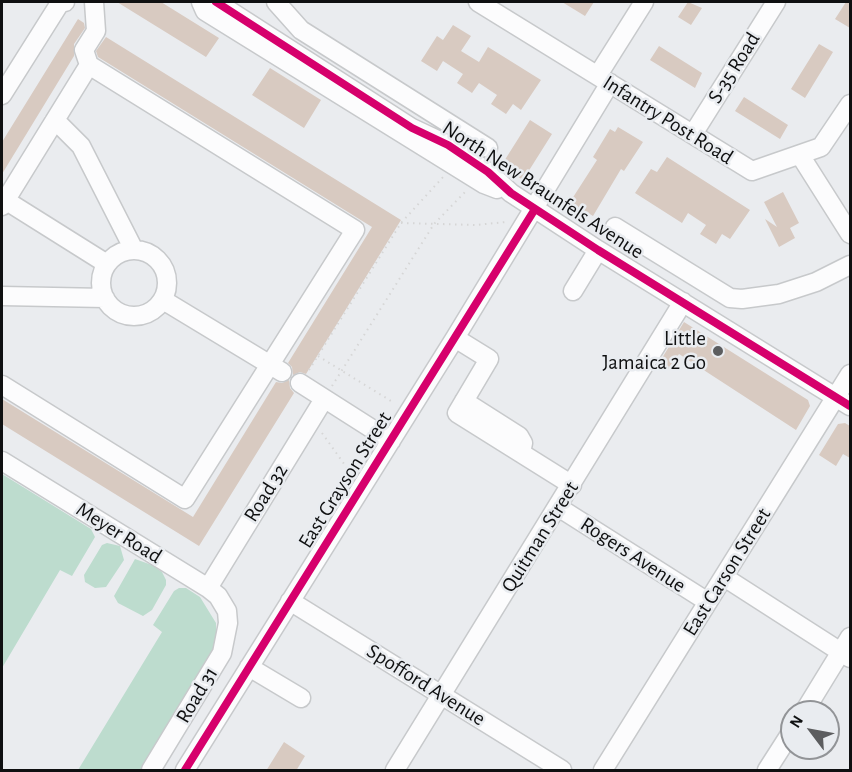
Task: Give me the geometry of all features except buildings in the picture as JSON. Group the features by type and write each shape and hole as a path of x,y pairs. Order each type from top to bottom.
{"street":[{"path":"2,95 60,3 65,2"},
{"path":"2,385 185,499 276,368 355,230 89,65 84,50 96,31 94,2"},
{"name":"North New Braunfels Avenue","path":"201,2 205,11 342,88"},
{"name":"North New Braunfels Avenue","path":"216,2 484,184 511,193 598,250 843,401"},
{"path":"276,2 301,30 488,148"},
{"name":"Infantry Post Road","path":"478,2 505,8 604,79 752,171 821,147 827,142 850,104"},
{"name":"East Grayson Street","path":"185,771 535,209 644,2"},
{"name":"S-35 Road","path":"693,134 776,2"},
{"path":"89,65 3,203 107,264"},
{"path":"55,120 81,146 135,250"},
{"path":"800,155 850,234"},
{"path":"615,227 730,298 742,299 779,294 816,282 850,265"},
{"path":"135,250 150,254 161,264 167,278 163,300 152,311 129,316 115,310 105,298 101,284 107,264 116,256 135,250"},
{"path":"573,291 598,250"},
{"path":"2,296 105,298"},
{"path":"163,300 276,368"},
{"name":"Quitman Street","path":"395,771 683,302"},
{"path":"455,338 489,359 457,413 572,485"},
{"name":"East Carson Street","path":"607,769 724,577 843,401 850,374"},
{"path":"300,384 391,441"},
{"name":"Road 32","path":"208,588 324,399"},
{"name":"Meyer Road","path":"2,461 208,588 218,596 228,614"},
{"name":"Rogers Avenue","path":"558,507 708,602"},
{"path":"724,577 847,649 812,700"},
{"name":"Spofford Avenue","path":"290,601 562,771"},
{"name":"Road 31","path":"151,771 222,652 228,614"},
{"path":"249,667 301,698"},
{"path":"767,771 780,750"}],"path":[{"path":"300,384 401,223 449,169"},
{"path":"324,399 434,224 474,184"},
{"path":"401,223 476,225 510,222"},
{"path":"318,356 391,401"},
{"path":"312,419 352,475"}],"green space":[{"path":"2,474 91,529 95,537 72,576 60,570 2,668"},
{"path":"107,543 120,546 124,560 106,587 95,588 85,582 84,575 102,545"},
{"path":"135,559 152,565 162,572 166,580 166,585 152,610 143,616 118,603 114,596"},
{"path":"186,588 200,597 216,623 216,649 142,770 78,770 162,632 153,625 174,591"}],"cycle path":[{"path":"216,2 412,128 448,145 488,172 511,193 598,250 850,406"},
{"path":"185,770 535,209"}],"place":[{"name":"Little Jamaica 2 Go","path":"718,351"}]}
